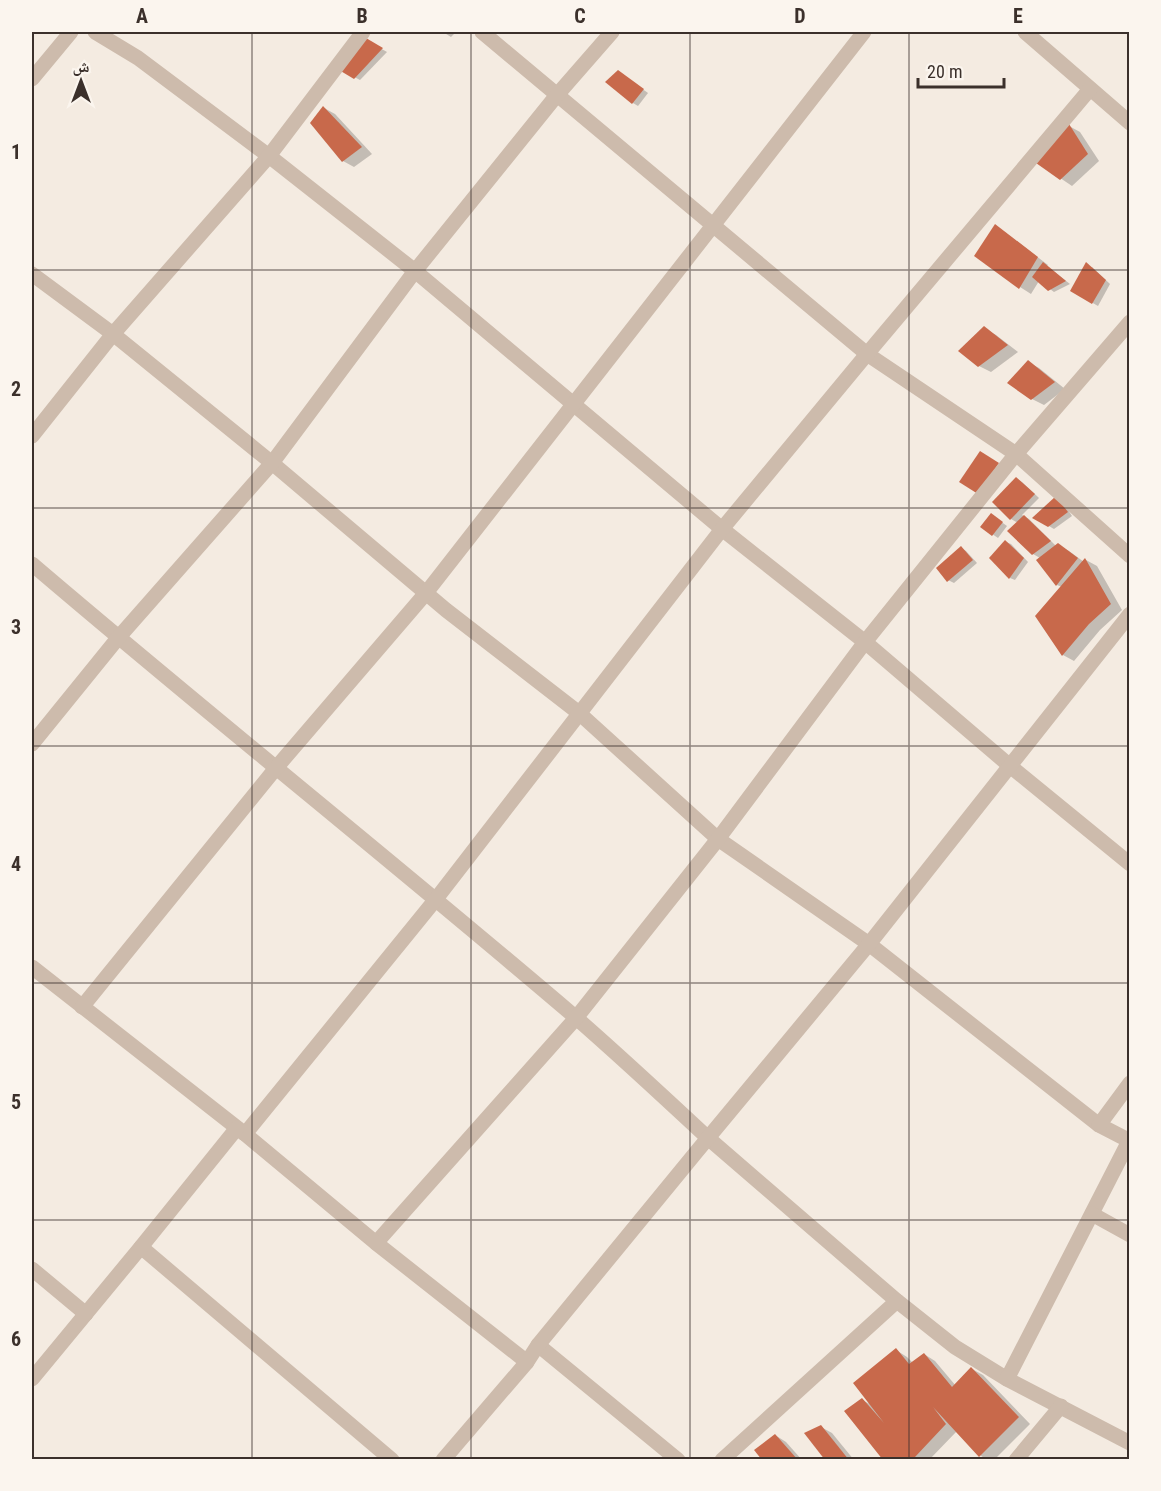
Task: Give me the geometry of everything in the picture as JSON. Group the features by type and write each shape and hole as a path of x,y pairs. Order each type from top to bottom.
{"street":[{"path":"32,79 71,32"},
{"path":"95,32 138,58 269,156 416,271 722,529 865,642 1010,766 1130,864"},
{"path":"32,436 114,334 269,156 363,32"},
{"path":"482,32 867,354 1016,454 1130,556"},
{"path":"32,744 118,638 272,463 416,271 557,95 612,32"},
{"path":"82,1007 276,768 426,593 864,32"},
{"path":"1025,32 1090,89 1128,118"},
{"path":"32,1379 436,899 722,529 1090,89"},
{"path":"32,274 114,334 426,593 579,713 718,839 869,944 1099,1125 1129,1141 1007,1378"},
{"path":"376,1243 576,1018 718,839 865,642 1016,454 1130,322"},
{"path":"32,564 576,1018 708,1138 897,1301 956,1347 1007,1378 1130,1443"},
{"path":"443,1460 527,1362 538,1345 869,944 1130,614"},
{"path":"32,967 241,1131 376,1243 527,1362"},
{"path":"1099,1125 1130,1083"},
{"path":"1092,1214 1130,1235"},
{"path":"141,1247 392,1460"},
{"path":"32,1269 86,1314"},
{"path":"722,1460 897,1301"},
{"path":"538,1345 678,1460"},
{"path":"1016,1460 1061,1406"}],"building":[{"path":"366,38 383,48 354,79 339,70"},
{"path":"618,70 644,89 632,104 605,82"},
{"path":"323,106 362,147 342,162 310,123"},
{"path":"1069,124 1088,154 1060,180 1036,163"},
{"path":"995,224 1038,257 1019,289 974,256"},
{"path":"1043,262 1066,281 1048,291 1032,277"},
{"path":"1086,262 1106,280 1092,304 1070,291"},
{"path":"984,326 1008,345 978,367 958,351"},
{"path":"1028,360 1055,382 1031,400 1007,383"},
{"path":"980,451 999,463 978,494 959,482"},
{"path":"1016,477 1035,494 1010,520 992,502"},
{"path":"1056,496 1068,512 1048,527 1032,518"},
{"path":"991,513 1003,522 992,536 980,527"},
{"path":"1024,515 1051,541 1032,555 1007,531"},
{"path":"1005,540 1024,558 1009,579 989,558"},
{"path":"1058,543 1078,558 1056,586 1036,560"},
{"path":"961,546 973,560 947,582 936,568"},
{"path":"1085,558 1111,604 1089,624 1062,656 1035,616"},
{"path":"896,1348 909,1364 924,1353 952,1387 971,1367 1019,1417 979,1457 933,1407 946,1424 915,1457 917,1460 883,1460 844,1411 862,1398 884,1423 853,1383"},
{"path":"821,1425 849,1460 825,1460 804,1433"},
{"path":"775,1434 798,1460 762,1460 754,1450"}]}
